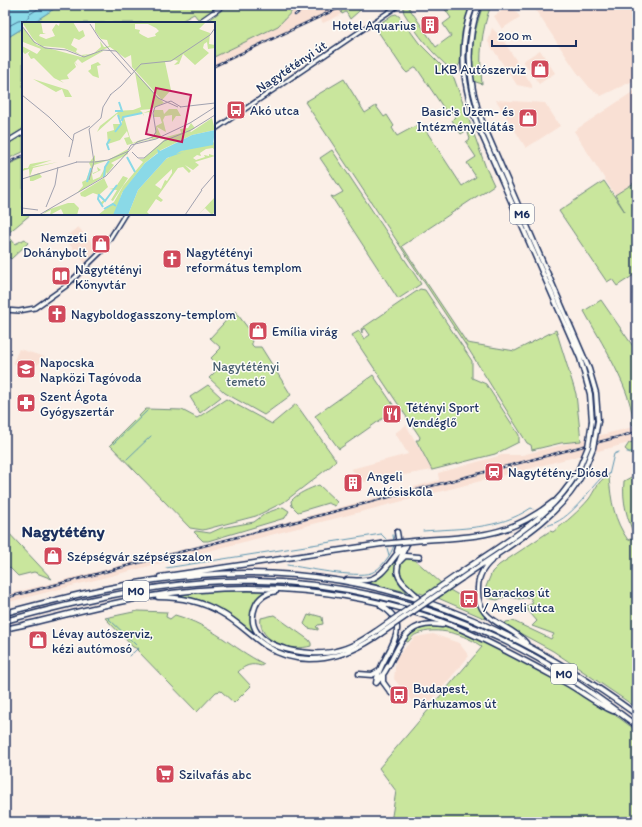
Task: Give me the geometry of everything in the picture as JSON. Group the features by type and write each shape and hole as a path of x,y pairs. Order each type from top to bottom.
{"highway":[{"name":"M6","path":"473,5 465,30 463,55 463,74 469,102 478,126 580,358 590,394 592,421 588,447 578,471 566,491"},
{"name":"M6","path":"480,5 473,22 469,50 470,74 475,101 483,124 589,369 596,393 598,421 593,448 583,473 573,491 555,511 509,544"},
{"path":"145,581 174,574 381,544 483,536 512,528 532,518 566,491"},
{"path":"284,590 271,592 261,598 256,604 253,614 254,623 258,632 267,641 278,647 308,654 330,653 351,646 375,632 516,534 547,511 566,491"},
{"path":"396,555 399,544 397,532"},
{"path":"339,580 366,580 375,577 384,570 407,544 398,559 397,565 399,578 403,584 419,599"},
{"path":"132,599 158,597 182,599 199,603 219,611 268,647 296,657 320,659 341,655 360,648 509,544"},
{"path":"509,544 483,570 477,590 483,610 491,619 510,633"},
{"path":"397,565 405,556 418,557"},
{"name":"M0","path":"5,613 145,581 194,575 234,573 298,575 339,580 419,599 452,610 510,633 584,678 637,715"},
{"name":"M0","path":"5,621 94,599 150,588 206,582 264,581 316,585 373,595 434,612 505,641 564,674 637,726"},
{"path":"5,629 132,599 217,589 284,590 359,600 398,609 456,628 478,637 501,648 611,710 619,713"},
{"path":"359,600 386,609 396,621 397,631 395,641 382,670 384,682 391,693"},
{"path":"358,674 373,675 382,670 398,644 412,630 431,624 456,628"}],"main road":[{"path":"199,22 224,5"},
{"name":"Nagytétényi út","path":"215,129 399,5"},
{"path":"5,143 22,133"},
{"path":"5,310 19,311 35,308 66,286 102,251 124,215"}],"shaded area":[{"path":"298,5 347,5 340,8 342,14 334,18 323,23 320,18 215,68 215,57 278,26"},
{"path":"511,5 520,17 502,29 494,16"},
{"path":"532,5 637,5 637,79 601,96 590,88 576,71"},
{"path":"492,28 501,37 532,85 532,88 517,85 488,42"},
{"path":"540,50 555,73 539,84 523,61"},
{"path":"637,89 637,181 615,195 574,131"},
{"path":"496,100 545,103 560,126 526,148"},
{"path":"78,227 98,249 85,263 64,238"},
{"name":"Napocska Napközi Tagóvoda","path":"19,349 45,357 27,376 13,362"},
{"path":"406,425 432,470 364,482 351,469 408,454 395,433"},
{"path":"637,426 637,441 5,603 5,595 228,538 439,480 438,473 502,455 522,455"},
{"path":"433,634 459,643 469,656 426,707 412,701 394,679 396,658 415,637"}],"green space":[{"path":"60,5 221,5 201,19 198,19 194,14 183,20 184,22 34,22"},
{"path":"228,5 298,5 278,26 215,57 215,22 207,22"},
{"path":"347,5 366,5 350,19 346,12 342,14 340,8"},
{"path":"407,5 436,47 451,36 443,24 451,18 442,5 470,5 462,32 460,63 457,68 452,70 426,44 404,13 403,9"},
{"path":"483,5 491,5 483,34 481,64 482,84 473,81 471,62 477,23"},
{"path":"396,14 400,17 419,43 454,78 486,168 494,185 402,246 467,343 515,351 556,330 576,394 581,441 561,443 532,450 531,445 527,443 469,350 305,102 344,79 365,113 376,106 384,117 387,115 394,126 392,128 397,136 421,123 462,186 476,177 467,163 476,157 466,142 470,139 467,130 461,134 452,120 455,117 451,111 447,113 416,67 407,73 375,27 392,15"},
{"path":"22,29 22,130 5,140 5,39"},
{"path":"22,135 22,152 5,160 5,145"},
{"path":"332,150 421,284 398,299 331,196 334,197 343,192 320,158"},
{"path":"22,158 22,215 30,215 7,234 15,244 25,239 28,243 11,259 5,254 5,166"},
{"path":"604,181 625,212 615,195 637,181 637,273 617,286 612,279 607,282 559,211"},
{"path":"420,289 425,290 472,361 472,378 486,384 519,435 519,442 495,454 432,470 416,440 419,440 420,437 352,335 359,331 364,339 370,335 365,328 362,330 362,333 361,329"},
{"path":"601,300 637,352 637,355 633,357 637,363 637,423 633,425 632,413 622,383 615,367 584,311"},
{"name":"Nagytétényi temető","path":"235,311 251,332 252,345 254,347 261,347 291,395 264,415 225,393 209,378 220,367 211,358 221,348 210,338"},
{"path":"373,375 396,409 339,449 315,416"},
{"path":"208,385 221,397 200,413 190,397"},
{"path":"226,399 272,424 296,404 336,460 332,465 284,502 256,516 203,530 190,528 110,445 146,409 182,410 197,418"},
{"path":"637,441 637,459 625,449 629,443"},
{"path":"637,459 637,708 553,651 505,625 506,622 513,621 551,639 554,634 532,626 537,621 525,607 533,603 530,597 519,599 507,596 497,600 487,598 483,594 492,572 499,565 550,531 553,532 563,524 589,499 598,484 606,477 609,477 612,502 619,525 628,540 635,537 626,510 624,481 633,476"},
{"path":"319,485 337,502 335,506 328,503 298,512 292,506 291,501 297,496"},
{"path":"283,507 289,511 285,518 208,541 203,541 194,532 210,533 221,528 254,522 266,513"},
{"path":"5,529 52,579 34,572 18,576 5,563"},
{"path":"397,558 396,577 400,585 407,592 369,583 379,578"},
{"path":"407,558 415,560 441,583 425,595 414,590 406,584 401,575 401,563"},
{"path":"450,590 467,600 477,602 486,619 438,598"},
{"path":"219,591 266,591 255,601 251,612 253,624 259,637 230,615 209,604 186,597 173,595"},
{"path":"138,611 167,612 166,617 170,619 175,615 200,625 264,664 261,666 249,665 238,672 251,686 234,703 221,691 216,692 197,712 137,650 138,649 133,647 105,618"},
{"path":"311,614 322,617 323,624 316,627 318,630 308,628 304,624 308,615 311,616"},
{"path":"274,615 309,640 311,646 295,648 277,643 270,639 264,633 261,626 261,618"},
{"path":"432,625 466,633 516,657 587,697 637,731 637,822 391,822 396,791 379,768 482,647 468,638 442,631 425,632 413,636 408,642 404,641 415,631"}],"water":[{"path":"5,5 60,5 34,22 22,22 22,29 5,39"}],"waterway":[{"path":"113,444 147,411"},
{"path":"127,459 151,436"},
{"path":"546,526 564,518 604,475 609,475 614,454 619,452"},
{"path":"627,452 637,452"},
{"path":"423,531 479,527 506,520 531,508 533,509"},
{"path":"166,568 381,534 386,539"},
{"path":"393,535 394,542"},
{"path":"287,565 342,573 371,573 378,569 385,561 391,553 394,545"},
{"path":"387,548 389,555"},
{"path":"108,618 136,645"},
{"path":"133,653 138,648"},
{"path":"129,656 132,653"}],"railway":[{"path":"295,15 308,5"},
{"path":"215,66 345,5"},
{"path":"5,164 22,156"},
{"path":"5,598 637,432"}],"place":[{"name":"Hotel Aquarius","path":"430,25"},
{"name":"LKB Autószerviz","path":"540,69"},
{"name":"Akó utca","path":"236,110"},
{"name":"Basic's Üzem- és Intézményellátás","path":"528,118"},
{"name":"Nemzeti Dohánybolt","path":"101,244"},
{"name":"Nagytétényi református templom","path":"172,259"},
{"name":"Nagytétényi Könyvtár","path":"61,276"},
{"name":"Nagyboldogasszony-templom","path":"57,314"},
{"name":"Emília virág","path":"258,331"},
{"name":"Napocska Napközi Tagóvoda","path":"26,369"},
{"name":"Szent Ágota Gyógyszertár","path":"26,403"},
{"name":"Tétényi Sport Vendéglő","path":"392,414"},
{"name":"Nagytétény-Diósd","path":"494,472"},
{"name":"Angeli Autósiskola","path":"353,483"},
{"name":"Szépségvár szépségszalon","path":"53,556"},
{"name":"Barackos út / Angeli utca","path":"469,599"},
{"name":"Lévay autószerviz, kézi autómosó","path":"38,640"},
{"name":"Budapest, Párhuzamos út","path":"399,695"},
{"name":"Szilvafás abc","path":"165,774"}],"district":[{"name":"Nagytétény","path":"63,531"}]}
